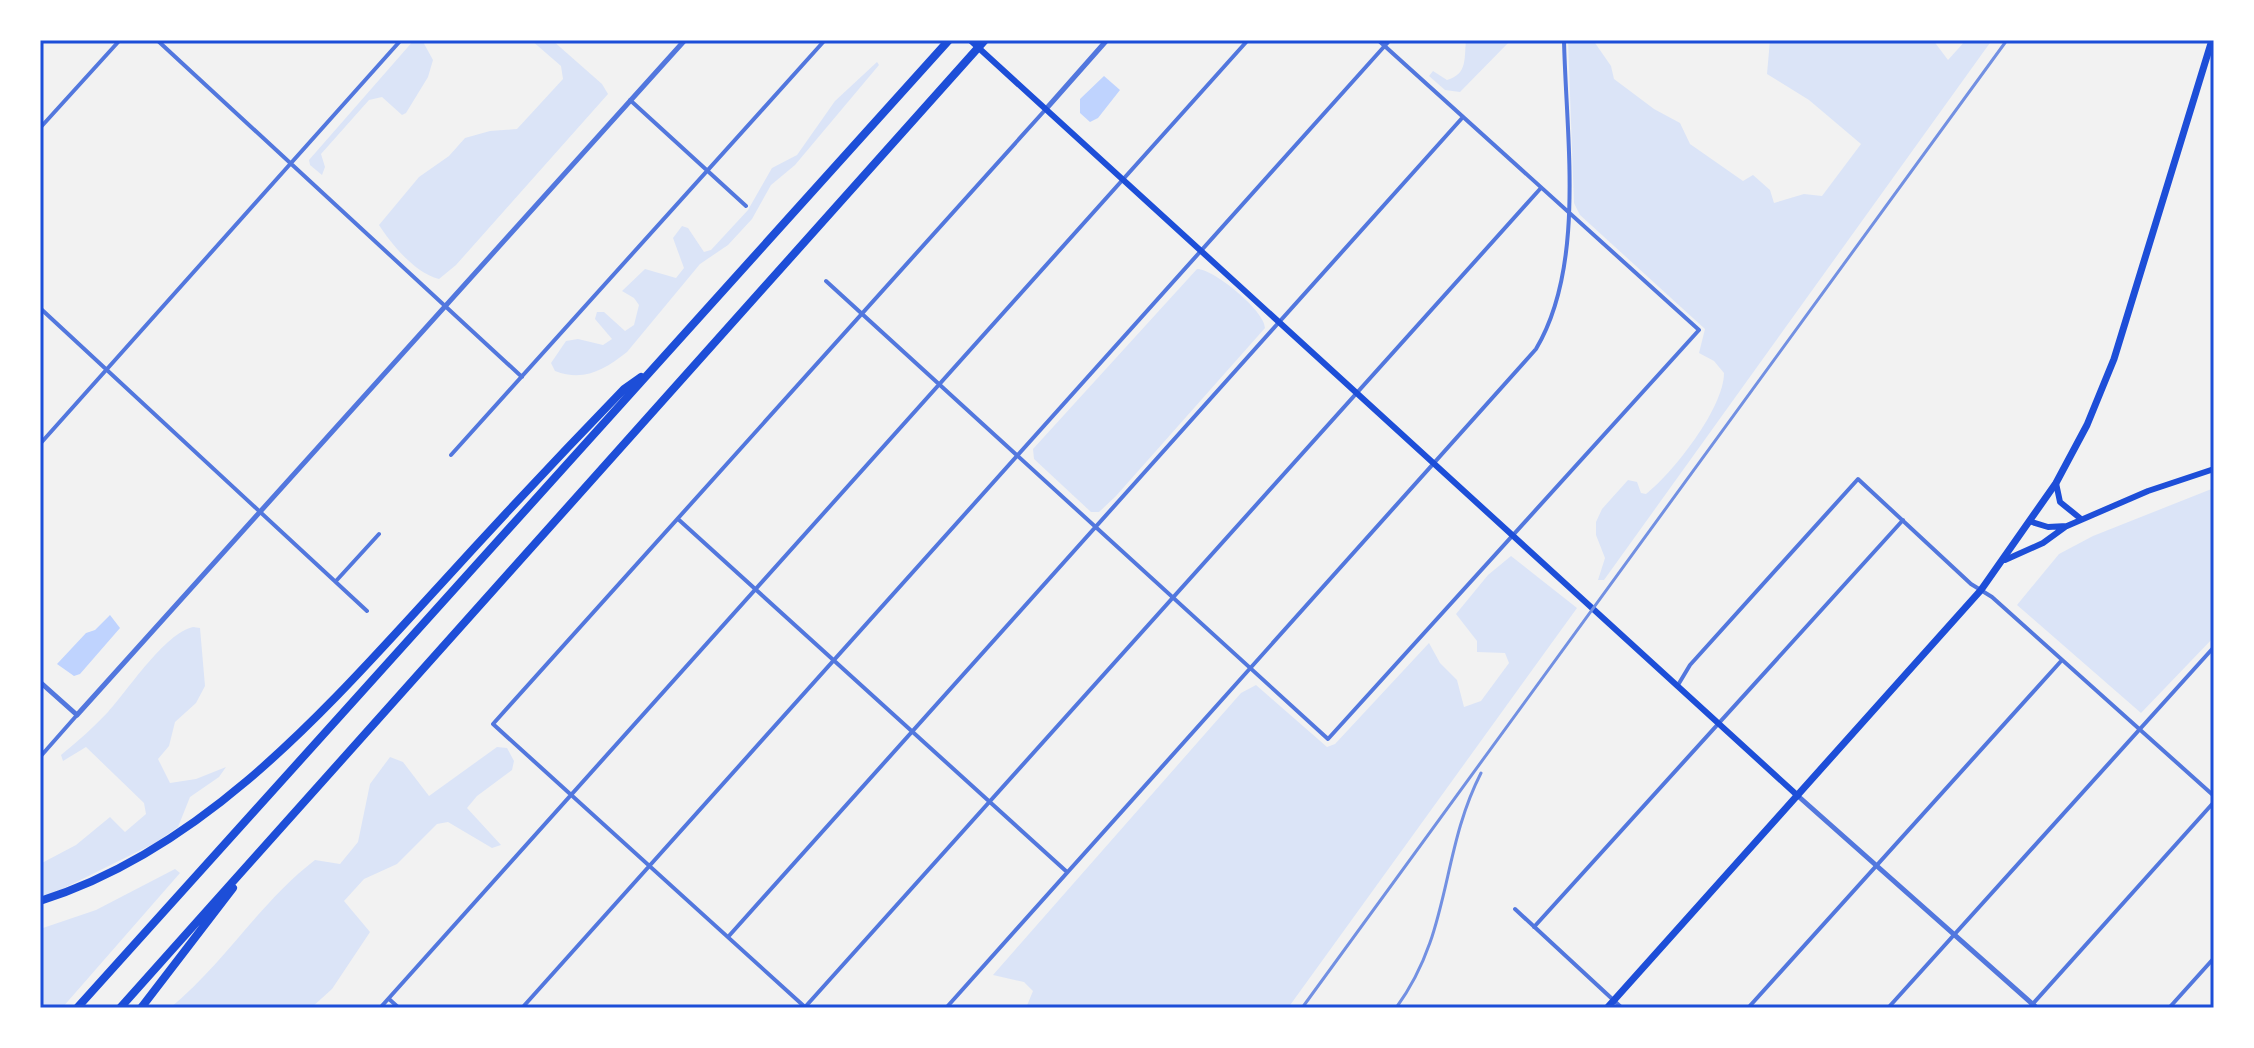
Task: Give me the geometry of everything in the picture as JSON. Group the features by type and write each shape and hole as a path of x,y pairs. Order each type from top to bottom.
{"highway":[{"path":"77,1008 949,40"},
{"path":"120,1008 985,40"},
{"path":"40,901 137,858 218,804 335,698 529,487 624,389 654,368"},
{"path":"141,1008 217,912 248,866"}],"main road":[{"path":"970,40 1798,796"},
{"path":"1607,1008 1981,590 2032,522 2088,421 2114,359 2212,40"},
{"path":"2005,560 2043,543 2081,519 2214,469"},
{"path":"2056,483 2060,502 2081,519"},
{"path":"2032,522 2048,527 2067,526"}],"street":[{"path":"40,128 120,40"},
{"path":"157,40 522,377"},
{"path":"40,444 401,40"},
{"path":"40,757 685,40"},
{"path":"451,455 825,40"},
{"path":"1107,40 493,724 805,1008 1541,188"},
{"path":"380,1008 1248,40"},
{"path":"826,281 1328,739 1699,330 1378,40"},
{"path":"522,1008 1390,40"},
{"path":"946,1008 1524,366 1549,327 1566,270 1570,230 1567,213 1564,40"},
{"path":"630,100 746,206"},
{"path":"728,937 1463,117"},
{"path":"40,308 262,510 367,611"},
{"path":"1678,685 1690,665 1858,479 2214,799 2033,1007 1955,933 1798,796"},
{"path":"678,519 1067,872"},
{"path":"1534,927 1903,520"},
{"path":"336,581 379,534"},
{"path":"1888,1008 2214,647"},
{"path":"1748,1008 2062,660"},
{"path":"40,682 77,715"},
{"path":"1515,909 1622,1008"},
{"path":"2169,1008 2214,958"},
{"path":"389,999 399,1008"}],"shaded area":[{"path":"414,40 422,40 433,60 428,77 406,113 402,115 382,97 369,100 321,154 325,167 322,175 310,165 309,160"},
{"path":"531,40 552,40 602,84 608,94 456,265 439,279 430,276 405,257 379,225 419,177 449,156 465,138 490,131 517,129 563,79 561,66"},
{"path":"1466,40 1511,40 1460,92 1445,90 1429,76 1433,71 1447,80 1459,74 1464,64"},
{"path":"1568,40 1593,40 1611,66 1614,79 1654,109 1680,123 1690,144 1743,181 1753,175 1770,190 1774,203 1804,194 1822,196 1861,144 1809,100 1767,74 1770,40 1933,40 1948,60 1966,40 1992,40 1604,580 1598,580 1605,558 1596,535 1596,522 1602,509 1628,480 1637,482 1641,493 1646,494 1670,471 1695,439 1716,404 1724,373 1714,361 1699,353 1705,329 1580,215 1574,203"},
{"path":"877,62 879,65 795,165 771,185 752,219 728,245 700,264 627,352 610,364 584,375 555,371 551,363 566,341 578,339 603,345 612,339 595,319 597,312 604,312 625,331 634,325 639,305 622,291 645,269 676,278 684,268 673,238 682,226 688,228 704,252 711,250 748,210 772,168 797,155 835,101"},
{"path":"1197,269 1215,276 1237,292 1257,312 1265,328 1116,496 1099,512 1091,512 1034,459 1033,449"},
{"path":"2214,488 2214,637 2141,713 2017,605 2059,554 2093,536"},
{"path":"1511,556 1577,608 1288,1008 1026,1008 1033,991 1024,982 993,975 1241,693 1256,685 1327,747 1335,744 1429,643 1440,663 1457,680 1464,707 1481,701 1509,663 1505,653 1477,652 1477,641 1456,614 1488,575"},
{"path":"200,628 205,686 196,703 175,722 169,746 158,759 170,783 196,779 226,767 219,777 190,797 178,827 155,843 40,900 40,864 76,845 110,817 125,832 146,814 144,803 86,747 63,761 61,755 108,712 159,651 182,631"},
{"path":"497,747 507,748 514,761 512,770 477,796 467,808 501,845 492,848 448,822 437,824 397,864 364,879 344,901 370,932 332,989 311,1008 170,1008 208,972 277,895 315,860 340,864 358,842 370,784 390,757 403,762 429,796"},
{"path":"175,869 180,873 62,1008 40,1008 40,929 96,910"}],"water":[{"path":"1104,76 1120,90 1098,118 1090,122 1080,113 1080,99"},
{"path":"110,615 120,628 80,674 74,676 57,664 86,633 95,630"}],"railway":[{"path":"1302,1008 2007,40"},
{"path":"1396,1008 1427,950 1458,833 1481,773"}]}
